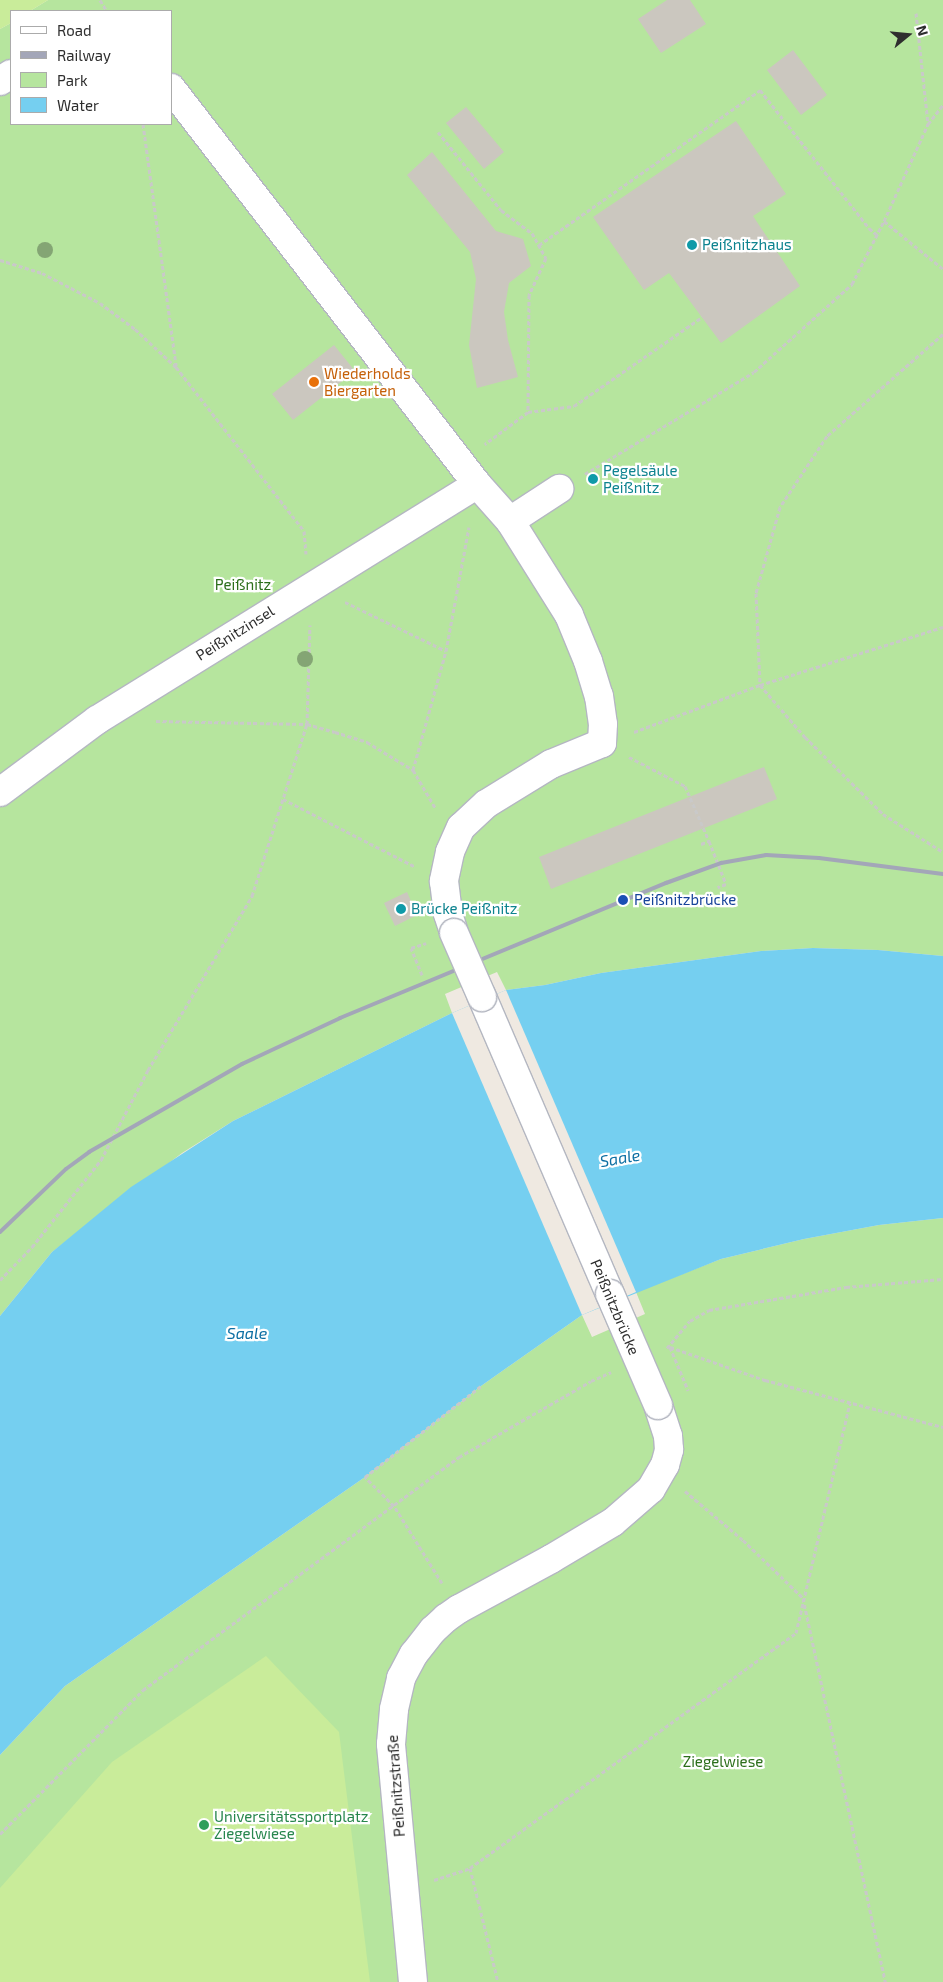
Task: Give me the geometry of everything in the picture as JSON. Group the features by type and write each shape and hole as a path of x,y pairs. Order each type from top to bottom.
{"lane":[{"path":"172,89 477,484 510,521 570,615 588,661 599,696 603,724 602,743 551,764 474,812 461,827 455,840 444,881"},
{"name":"Peißnitzinsel","path":"0,792 97,720 477,484"},
{"path":"510,521 559,489"},
{"name":"Peißnitzbrücke","path":"444,881 448,914 454,933 658,1405 666,1427 669,1444 667,1457 661,1473"},
{"name":"Peißnitzstraße","path":"413,1982 391,1744 396,1692 406,1665 433,1630 459,1609 551,1559 613,1522 643,1497 661,1473"}],"path":[{"path":"916,13 928,124"},
{"path":"539,245 760,90 869,228 877,235"},
{"path":"559,489 754,372 852,284 884,221 928,124 943,105"},
{"path":"143,125 176,367"},
{"path":"438,132 500,210 532,233 546,258 529,294 528,412"},
{"path":"884,221 943,269"},
{"path":"0,260 42,273 100,302 135,329 176,367 304,531 310,586 308,724 252,896 148,1070 101,1160 32,1247 0,1280"},
{"path":"460,462 528,412 574,406 702,317"},
{"path":"943,334 827,436 780,507 756,593 760,685 805,737 883,814 943,852"},
{"path":"413,770 446,651 477,484"},
{"path":"310,586 446,651"},
{"path":"602,743 684,715 760,685 943,627"},
{"path":"155,721 308,724 367,742 413,770 421,783"},
{"path":"602,743 685,786 726,884 718,887"},
{"path":"283,799 444,881"},
{"path":"701,844 709,841"},
{"path":"661,1350 670,1346 690,1321 709,1310 846,1287 943,1279"},
{"path":"670,1346 685,1381"},
{"path":"670,1346 765,1380 943,1428"},
{"path":"0,1834 143,1690 459,1457 591,1381 617,1370"},
{"path":"459,1609 394,1506 365,1477 481,1386"},
{"path":"498,1982 470,1868 796,1633 850,1403"},
{"path":"661,1473 709,1510 803,1598 885,1982"}],"green space":[{"path":"0,0 48,0 32,10 10,10 10,24 0,29"},
{"name":"Peißnitz","path":"48,0 943,0 943,956 878,950 813,948 761,951 601,973 545,985 506,990 497,972 445,994 452,1013 233,1121 182,1153 52,1252 0,1316 0,29 10,24 10,125 172,125 172,10 32,10"},
{"name":"Ziegelwiese","path":"943,1218 943,1982 0,1982 0,1755 65,1686 365,1477 481,1386 582,1315 592,1337 645,1314 636,1292 721,1259 804,1239 879,1225"},
{"name":"Universitätssportplatz Ziegelwiese","path":"266,1656 339,1732 370,1982 0,1982 0,1888 112,1762"}],"water":[{"name":"Saale","path":"813,948 878,950 943,956 943,1218 879,1225 804,1239 721,1259 582,1315 481,1386 365,1477 65,1686 0,1755 0,1316 52,1252 131,1187 233,1121 452,1013 506,990 545,985 601,973 761,951"}],"pier":[{"path":"506,990 636,1292 582,1315 452,1013"}],"building":[{"path":"667,0 690,0 706,24 661,53 638,19"},
{"path":"793,50 827,95 801,115 767,70"},
{"path":"466,107 504,152 484,169 446,123"},
{"name":"Peißnitzhaus","path":"736,121 786,194 753,216 800,286 721,343 669,273 644,290 593,217"},
{"path":"432,152 496,231 523,239 531,266 509,283 504,312 508,340 518,377 477,388 469,345 476,279 470,252 407,175"},
{"name":"Wiederholds Biergarten","path":"334,345 355,371 293,420 272,394"},
{"path":"764,767 777,799 551,889 539,857"},
{"name":"Brücke Peißnitz","path":"407,892 417,915 395,926 384,903"}],"railway":[{"path":"0,1232 66,1169 89,1152 242,1064 340,1018 666,883 721,863 766,855 819,858 943,874"}],"place":[{"name":"Peißnitzhaus","path":"692,245"},
{"name":"Wiederholds Biergarten","path":"314,382"},
{"name":"Pegelsäule Peißnitz","path":"593,479"},
{"name":"Peißnitzbrücke","path":"623,900"},
{"name":"Brücke Peißnitz","path":"401,909"},
{"name":"Universitätssportplatz Ziegelwiese","path":"204,1825"}]}
